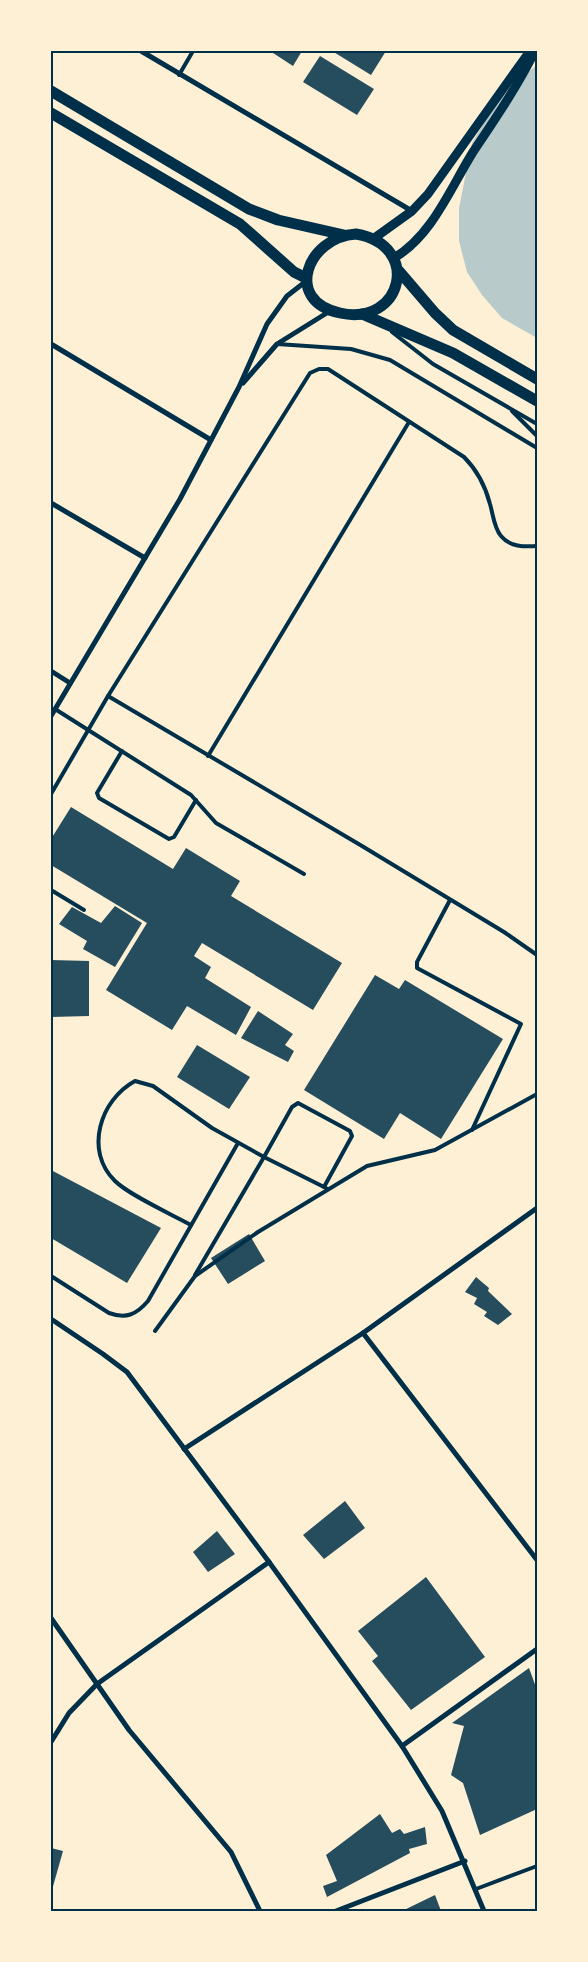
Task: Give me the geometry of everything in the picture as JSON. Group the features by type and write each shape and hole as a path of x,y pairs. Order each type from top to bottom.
{"main road":[{"path":"51,91 248,209 278,220 344,235 356,234 373,239 394,258 399,271 435,314 466,338 537,379"},
{"path":"51,113 240,224 294,272 306,280 315,299 331,310 346,314 362,314 374,310 394,293 399,282 399,271"},
{"path":"306,280 312,260 319,250 344,235"},
{"path":"362,314 453,353 537,401"}],"street":[{"path":"142,51 412,212"},
{"path":"373,239 412,212 443,174 530,51"},
{"path":"394,258 407,250 431,220 501,113 534,51"},
{"path":"51,716 145,558 239,387 267,324 287,296 306,280"},
{"path":"239,387 277,344 331,310"},
{"path":"51,344 210,440"},
{"path":"51,503 145,558"},
{"path":"51,671 70,683"},
{"path":"184,1449 363,1333 536,1211"},
{"path":"51,1319 104,1354 126,1372 269,1562 402,1746 442,1811 484,1911"},
{"path":"363,1333 537,1560"},
{"path":"51,1742 69,1713 98,1684 269,1562"},
{"path":"51,1618 129,1730 231,1852 260,1911"},
{"path":"402,1746 537,1649"},
{"path":"336,1911 464,1860"}],"lane":[{"path":"178,74 193,51"},
{"path":"381,323 433,364 537,424"},
{"path":"277,344 351,349 390,360 537,448"},
{"path":"51,794 108,696 310,373 319,368 328,369 464,456 476,469 500,536 509,543 522,547 537,546"},
{"path":"509,408 537,436"},
{"path":"208,756 409,422"},
{"path":"108,696 504,932 537,955"},
{"path":"55,709 196,800 216,823 304,874"},
{"path":"122,751 97,793 99,798 169,839 174,837 196,800"},
{"path":"51,890 84,910"},
{"path":"450,900 417,962 417,968 522,1024 472,1130"},
{"path":"191,1225 122,1187 108,1173 98,1140 103,1116 124,1086 134,1081 145,1082 238,1143 330,1190"},
{"path":"195,1276 258,1232 367,1166 424,1153 472,1130 537,1094"},
{"path":"155,1331 195,1276 292,1107 298,1103 352,1133 324,1187"},
{"path":"51,1276 109,1313 128,1316 139,1312 148,1301 238,1143"},
{"path":"476,1889 537,1866"}],"shaded area":[{"path":"537,65 537,338 502,318 482,295 467,272 459,241 459,208 472,143 491,111 512,85"}],"building":[{"path":"270,51 302,51 293,66"},
{"path":"332,51 386,51 371,75"},
{"path":"320,56 374,89 357,115 303,82"},
{"path":"71,807 173,869 186,848 240,881 231,896 342,963 313,1010 202,943 194,956 211,967 205,978 251,1007 236,1035 187,1006 172,1030 106,990 147,923 51,865 51,839"},
{"path":"115,906 142,923 115,967 83,949 87,941 59,924 72,907 101,923"},
{"path":"51,960 89,961 89,1016 51,1017"},
{"path":"375,975 399,989 405,980 503,1039 441,1139 400,1113 384,1139 304,1090"},
{"path":"258,1011 293,1034 285,1045 294,1051 288,1062 241,1038"},
{"path":"197,1045 250,1077 229,1109 177,1077"},
{"path":"51,1170 161,1228 127,1283 51,1238"},
{"path":"249,1234 265,1261 228,1284 211,1258"},
{"path":"476,1277 489,1288 488,1291 512,1314 498,1325 484,1316 487,1312 474,1304 477,1298 465,1292"},
{"path":"345,1501 365,1528 324,1559 303,1535"},
{"path":"217,1531 235,1554 208,1572 193,1552"},
{"path":"426,1577 485,1657 411,1710 372,1661 378,1656 358,1631"},
{"path":"529,1668 537,1690 537,1809 480,1835 463,1783 451,1775 464,1726 452,1723"},
{"path":"380,1814 392,1833 400,1829 404,1834 425,1827 427,1844 409,1849 410,1853 327,1897 323,1886 337,1881 326,1855"},
{"path":"51,1848 63,1851 52,1890 51,1890"},
{"path":"435,1895 441,1911 402,1911"}]}
